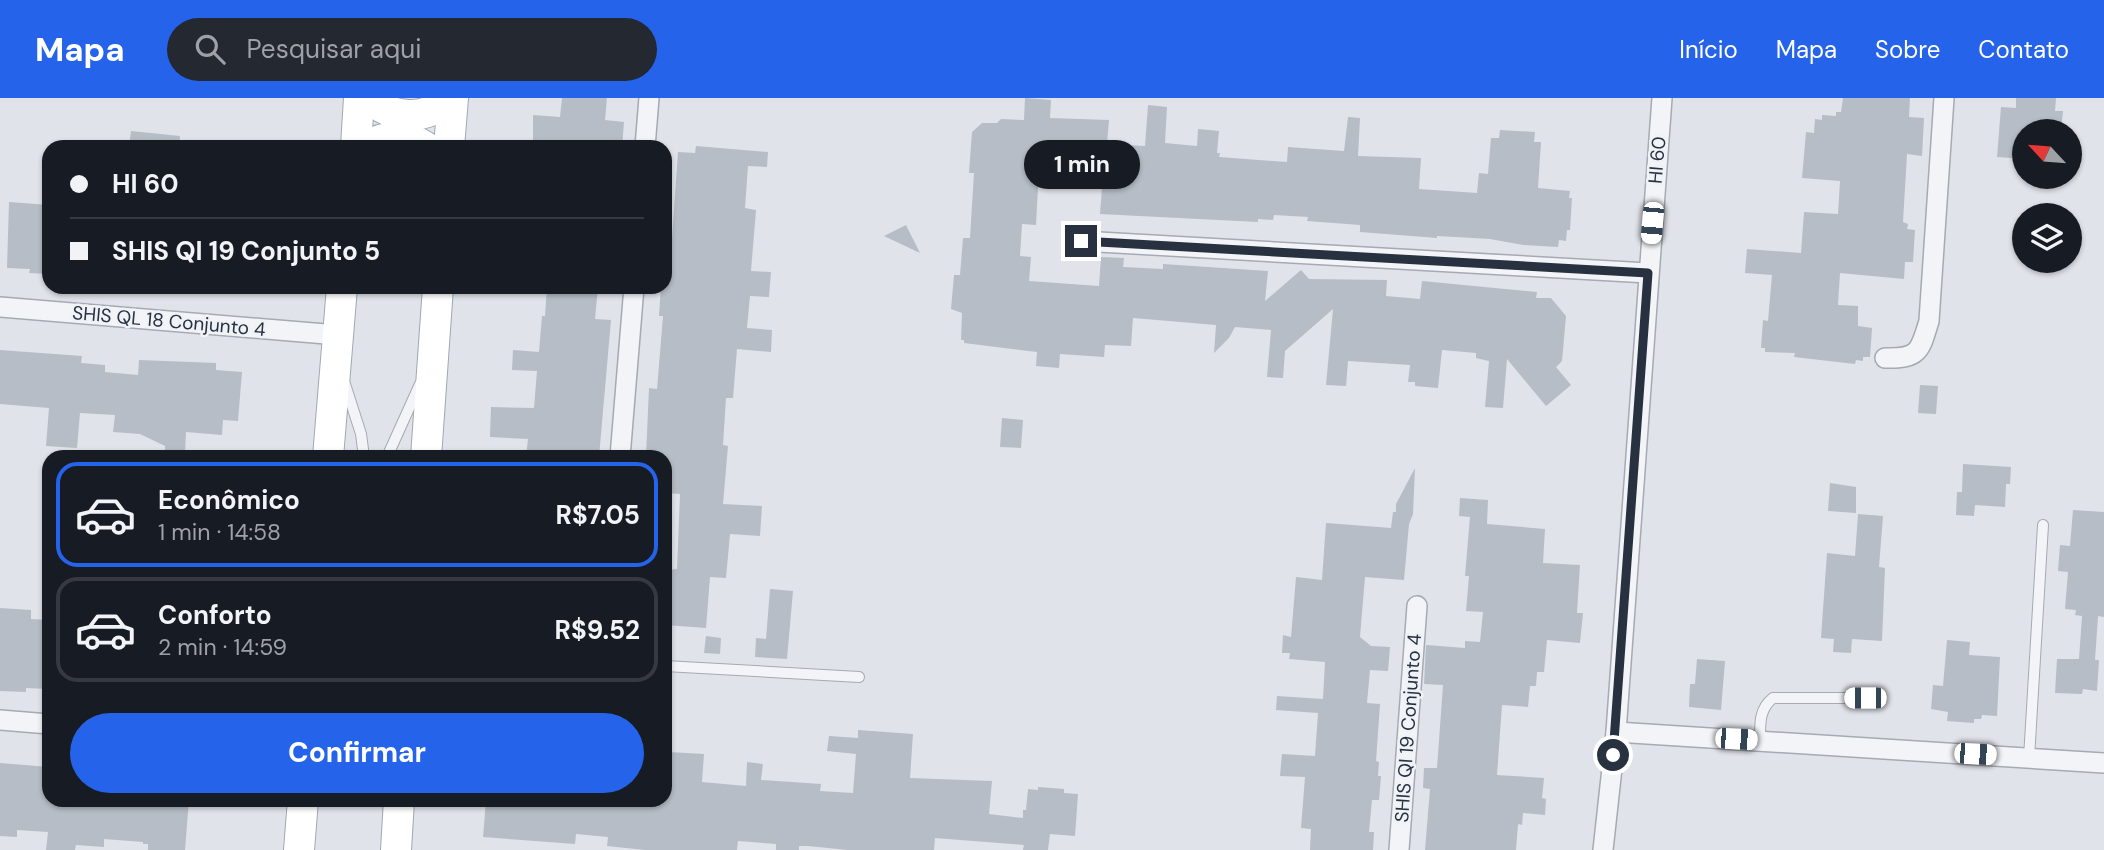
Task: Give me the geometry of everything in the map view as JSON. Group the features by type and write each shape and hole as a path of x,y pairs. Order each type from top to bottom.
{"main road":[{"path":"356,140 359,98"},
{"path":"369,98 380,109 399,115 424,114 440,106 446,98"},
{"path":"450,140 453,98"},
{"path":"376,140 402,137 409,140"},
{"path":"329,450 341,294"},
{"path":"426,450 437,294"},
{"path":"299,850 302,807"},
{"path":"396,850 399,807"}],"street":[{"path":"646,140 649,98"},
{"name":"HI 60","path":"1603,850 1616,732 1662,98"},
{"path":"1885,358 1906,359 1913,355 1923,342 1929,321 1944,98"},
{"path":"1081,241 1648,273"},
{"path":"621,450 633,294"},
{"name":"SHIS QL 18 Conjunto 4","path":"0,307 337,346"},
{"name":"SHIS QI 19 Conjunto 4","path":"1399,850 1417,606"},
{"path":"0,720 42,723"},
{"path":"1616,732 2104,763"}],"lane":[{"path":"337,346 363,450"},
{"path":"390,450 432,356"},
{"path":"2029,758 2043,525"},
{"path":"672,666 859,677"},
{"path":"1760,741 1760,719 1764,705 1773,698 1865,698"}],"building":[{"path":"562,98 607,98 605,120 624,122 623,140 533,140 533,115 560,117"},
{"path":"1025,98 1051,100 1050,118 1109,120 1107,144 1145,146 1148,105 1167,107 1165,143 1197,146 1198,129 1219,131 1219,157 1287,162 1288,147 1344,151 1348,117 1360,118 1358,156 1421,158 1419,189 1477,193 1479,173 1488,174 1491,138 1499,138 1500,130 1535,132 1534,142 1541,142 1538,188 1570,191 1569,198 1572,198 1570,230 1567,230 1566,241 1559,240 1558,247 1523,245 1490,239 1360,232 1360,225 1307,221 1308,217 1274,215 1273,220 1258,219 1258,222 1100,214 1103,175 1039,170 1036,225 1022,224 1020,256 1031,257 1029,281 1099,286 1101,257 1124,258 1123,267 1163,269 1163,264 1268,271 1265,301 1301,270 1309,279 1387,280 1386,296 1420,299 1422,281 1537,292 1536,298 1551,298 1566,316 1562,361 1556,367 1571,385 1546,406 1507,359 1503,408 1485,407 1489,361 1476,358 1476,353 1442,350 1438,388 1415,386 1415,382 1408,382 1410,365 1348,361 1346,386 1326,385 1333,309 1285,351 1283,378 1267,377 1271,330 1235,327 1229,338 1214,353 1216,325 1133,318 1131,346 1105,345 1104,357 1060,354 1059,368 1036,366 1037,352 964,343 964,340 961,340 962,313 951,309 954,275 960,275 963,238 970,238 974,173 969,173 972,132 982,123 997,123 1001,119 1024,120"},
{"path":"1843,98 1910,98 1909,117 1924,118 1922,156 1907,154 1903,222 1908,224 1907,229 1915,230 1913,262 1905,262 1904,279 1840,273 1838,305 1858,306 1858,326 1872,328 1870,357 1863,357 1863,361 1856,360 1855,364 1794,357 1795,353 1765,352 1765,348 1761,348 1763,320 1768,321 1772,275 1745,273 1747,249 1801,253 1804,212 1838,214 1840,181 1802,178 1806,132 1814,133 1815,119 1822,120 1822,115 1836,116 1836,112 1841,112"},
{"path":"2016,98 2056,98 2055,111 2063,111 2062,119 2012,119 2012,158 1997,157 2001,107 2016,108"},
{"path":"131,131 180,136 180,140 130,140"},
{"path":"696,146 768,152 767,167 748,166 745,208 756,210 751,271 771,272 769,297 750,296 747,328 772,330 771,352 737,349 733,398 726,398 723,445 728,446 723,504 762,506 760,536 730,534 726,578 710,577 706,628 672,626 672,569 677,569 680,494 672,493 672,450 646,450 649,388 657,389 663,316 659,316 661,294 672,294 672,238 678,152 695,153"},
{"path":"9,202 42,204 42,274 29,273 30,269 7,268"},
{"path":"906,225 920,253 884,236"},
{"path":"547,294 597,294 595,319 611,320 600,450 527,450 528,439 490,437 491,407 534,408 537,371 512,370 513,350 539,352 542,316 545,316"},
{"path":"0,350 82,356 81,363 105,365 105,372 138,375 139,360 216,363 216,370 242,372 238,421 223,420 222,435 186,432 185,450 165,450 165,446 140,434 113,432 115,415 80,413 77,448 46,446 49,408 0,404"},
{"path":"1920,385 1938,386 1936,414 1918,413"},
{"path":"1002,418 1023,420 1021,448 1000,447"},
{"path":"1963,464 2011,467 2010,484 2006,484 2005,507 1975,505 1974,516 1956,515 1957,492 1962,492"},
{"path":"1415,468 1413,514 1409,524 1404,580 1365,577 1360,637 1371,646 1390,647 1388,671 1370,670 1367,703 1380,704 1376,761 1379,762 1378,776 1381,776 1379,800 1372,800 1369,832 1374,832 1373,850 1310,850 1311,829 1301,828 1305,777 1280,776 1282,754 1315,756 1318,713 1276,710 1277,696 1323,699 1325,662 1289,659 1290,653 1282,653 1283,635 1291,637 1296,577 1322,580 1326,523 1391,528 1396,504"},
{"path":"1830,483 1856,487 1856,513 1828,511"},
{"path":"1460,498 1488,500 1487,524 1545,529 1543,563 1580,565 1577,613 1583,613 1580,643 1547,640 1544,672 1537,672 1536,686 1530,686 1528,707 1502,705 1497,775 1544,778 1542,798 1546,799 1545,815 1523,813 1522,825 1518,824 1516,850 1425,850 1430,789 1423,788 1424,768 1437,768 1443,685 1424,684 1426,645 1465,648 1465,641 1480,642 1483,612 1466,611 1469,576 1465,576 1470,517 1459,516"},
{"path":"2073,510 2104,512 2104,617 2098,616 2095,660 2099,660 2097,691 2083,689 2082,694 2055,693 2057,659 2079,659 2082,616 2075,615 2076,610 2065,609 2068,572 2058,571 2060,545 2070,546"},
{"path":"1858,514 1883,516 1879,567 1885,568 1882,641 1852,639 1851,653 1833,652 1834,639 1821,638 1827,553 1855,556"},
{"path":"770,589 793,591 787,659 755,657 756,638 766,639"},
{"path":"0,608 31,610 31,619 42,620 42,689 26,688 26,692 0,691"},
{"path":"706,636 721,638 720,654 704,653"},
{"path":"1947,640 1970,642 1969,655 2000,657 1997,716 1982,715 1981,719 1974,719 1974,723 1947,721 1948,712 1931,709 1933,685 1943,686"},
{"path":"1697,659 1725,661 1721,710 1689,707 1690,684 1695,684"},
{"path":"858,730 913,734 910,778 992,781 989,814 1023,818 1028,789 1064,789 1064,793 1078,794 1075,836 1050,834 1048,850 1023,850 1024,845 935,838 934,850 848,850 799,846 799,850 776,850 776,844 738,841 737,850 645,850 607,846 608,837 576,834 575,844 483,837 485,807 672,807 672,752 704,754 702,782 746,786 747,762 763,764 761,780 821,784 820,791 853,793 856,754 827,751 829,736 858,738"},
{"path":"0,763 42,766 42,807 188,807 185,850 148,850 148,844 143,842 104,839 104,847 76,845 75,850 46,850 48,832 17,830 17,837 0,836"}],"route":[{"path":"1081,241 1648,273 1613,755"}]}
